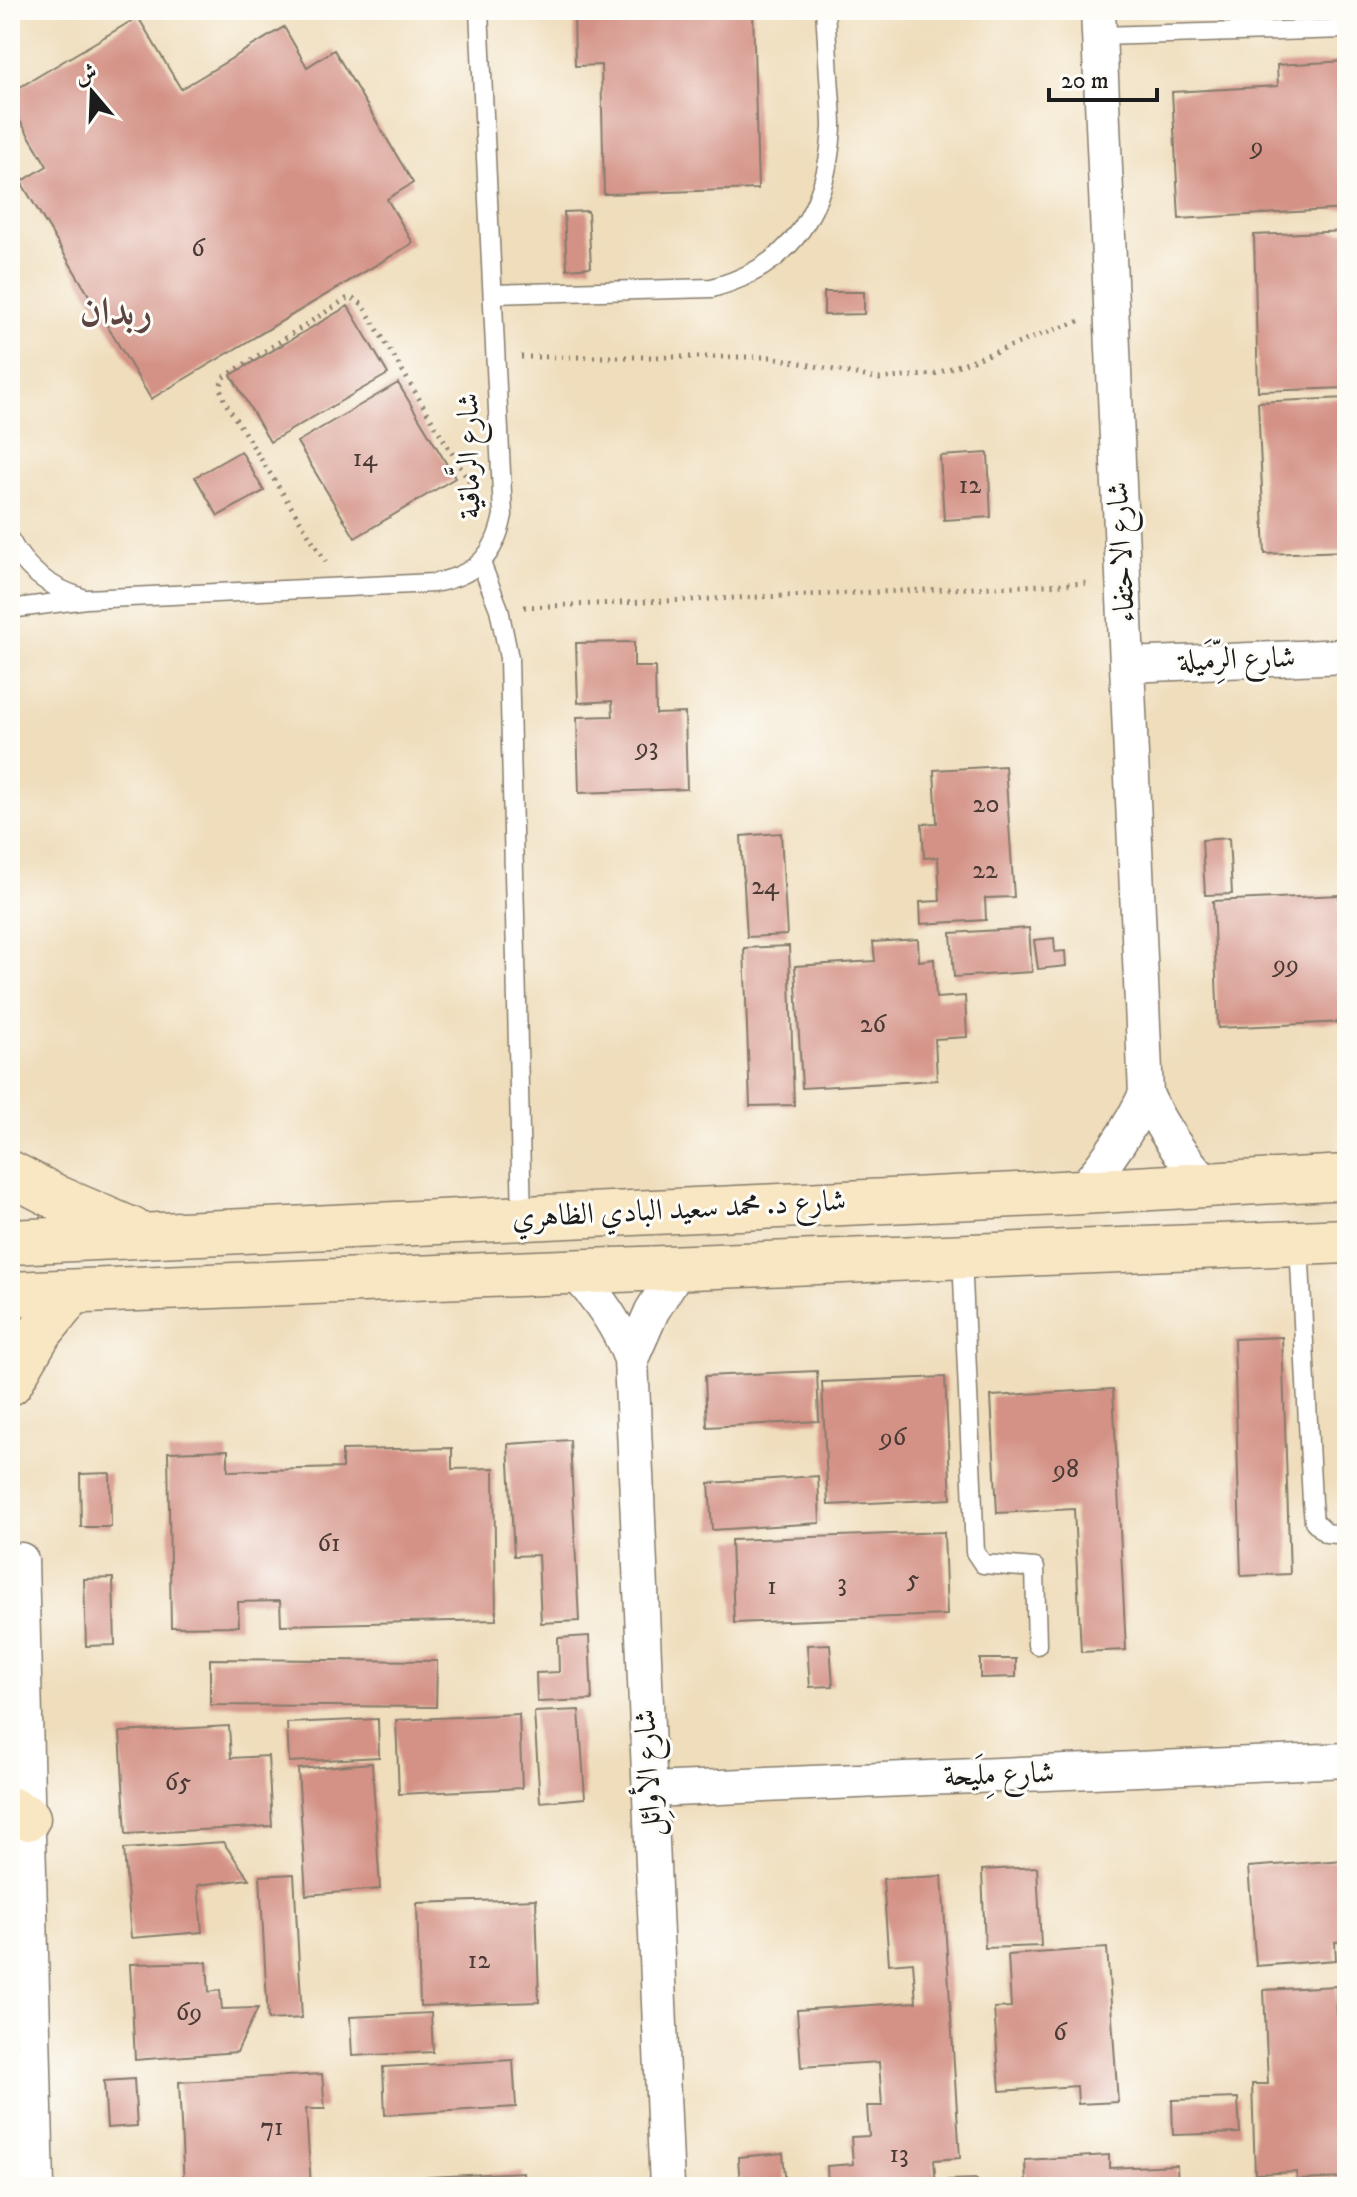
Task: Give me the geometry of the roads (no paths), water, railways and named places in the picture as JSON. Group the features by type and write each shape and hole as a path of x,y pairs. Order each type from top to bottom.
{"street":[{"name":"شارع الاحتفاء","path":"1099,23 1146,1094 1178,1151 1207,1184"},
{"name":"شارع الرِّمَيلة","path":"1127,665 1347,656"},
{"path":"1081,1192 1119,1145 1146,1094"},
{"path":"10,1173 58,1198 145,1235"},
{"name":"شارع د. محمد سعيد البادي الظاهري","path":"10,1242 1347,1177"},
{"name":"شارع د. محمد سعيد البادي الظاهري","path":"10,1294 1347,1241"},
{"name":"شارع الأوائِل","path":"631,1359 652,1311 680,1266"},
{"name":"شارع الأوائِل","path":"575,1273 609,1313 631,1359 667,2187"},
{"path":"10,1383 38,1335 72,1293"},
{"path":"21,1560 19,1813 37,2187"},
{"name":"شارع مِلَيحة","path":"650,1790 1347,1760"}],"lane":[{"name":"شارع الرَّماقية","path":"10,609 86,599 434,583 451,580 481,563 500,533 503,515 479,10"},
{"path":"493,294 712,288 757,272 777,258 808,221 826,176 832,126 825,10"},
{"path":"1099,23 1347,29"},
{"path":"10,540 30,569 46,583 86,599"},
{"path":"481,563 499,609 509,658 522,1218"},
{"path":"1299,1243 1314,1521 1326,1533 1347,1535"},
{"path":"962,1256 975,1552 983,1564 1035,1568 1037,1645"}],"district":[{"name":"ربدان","path":"116,313"}]}
